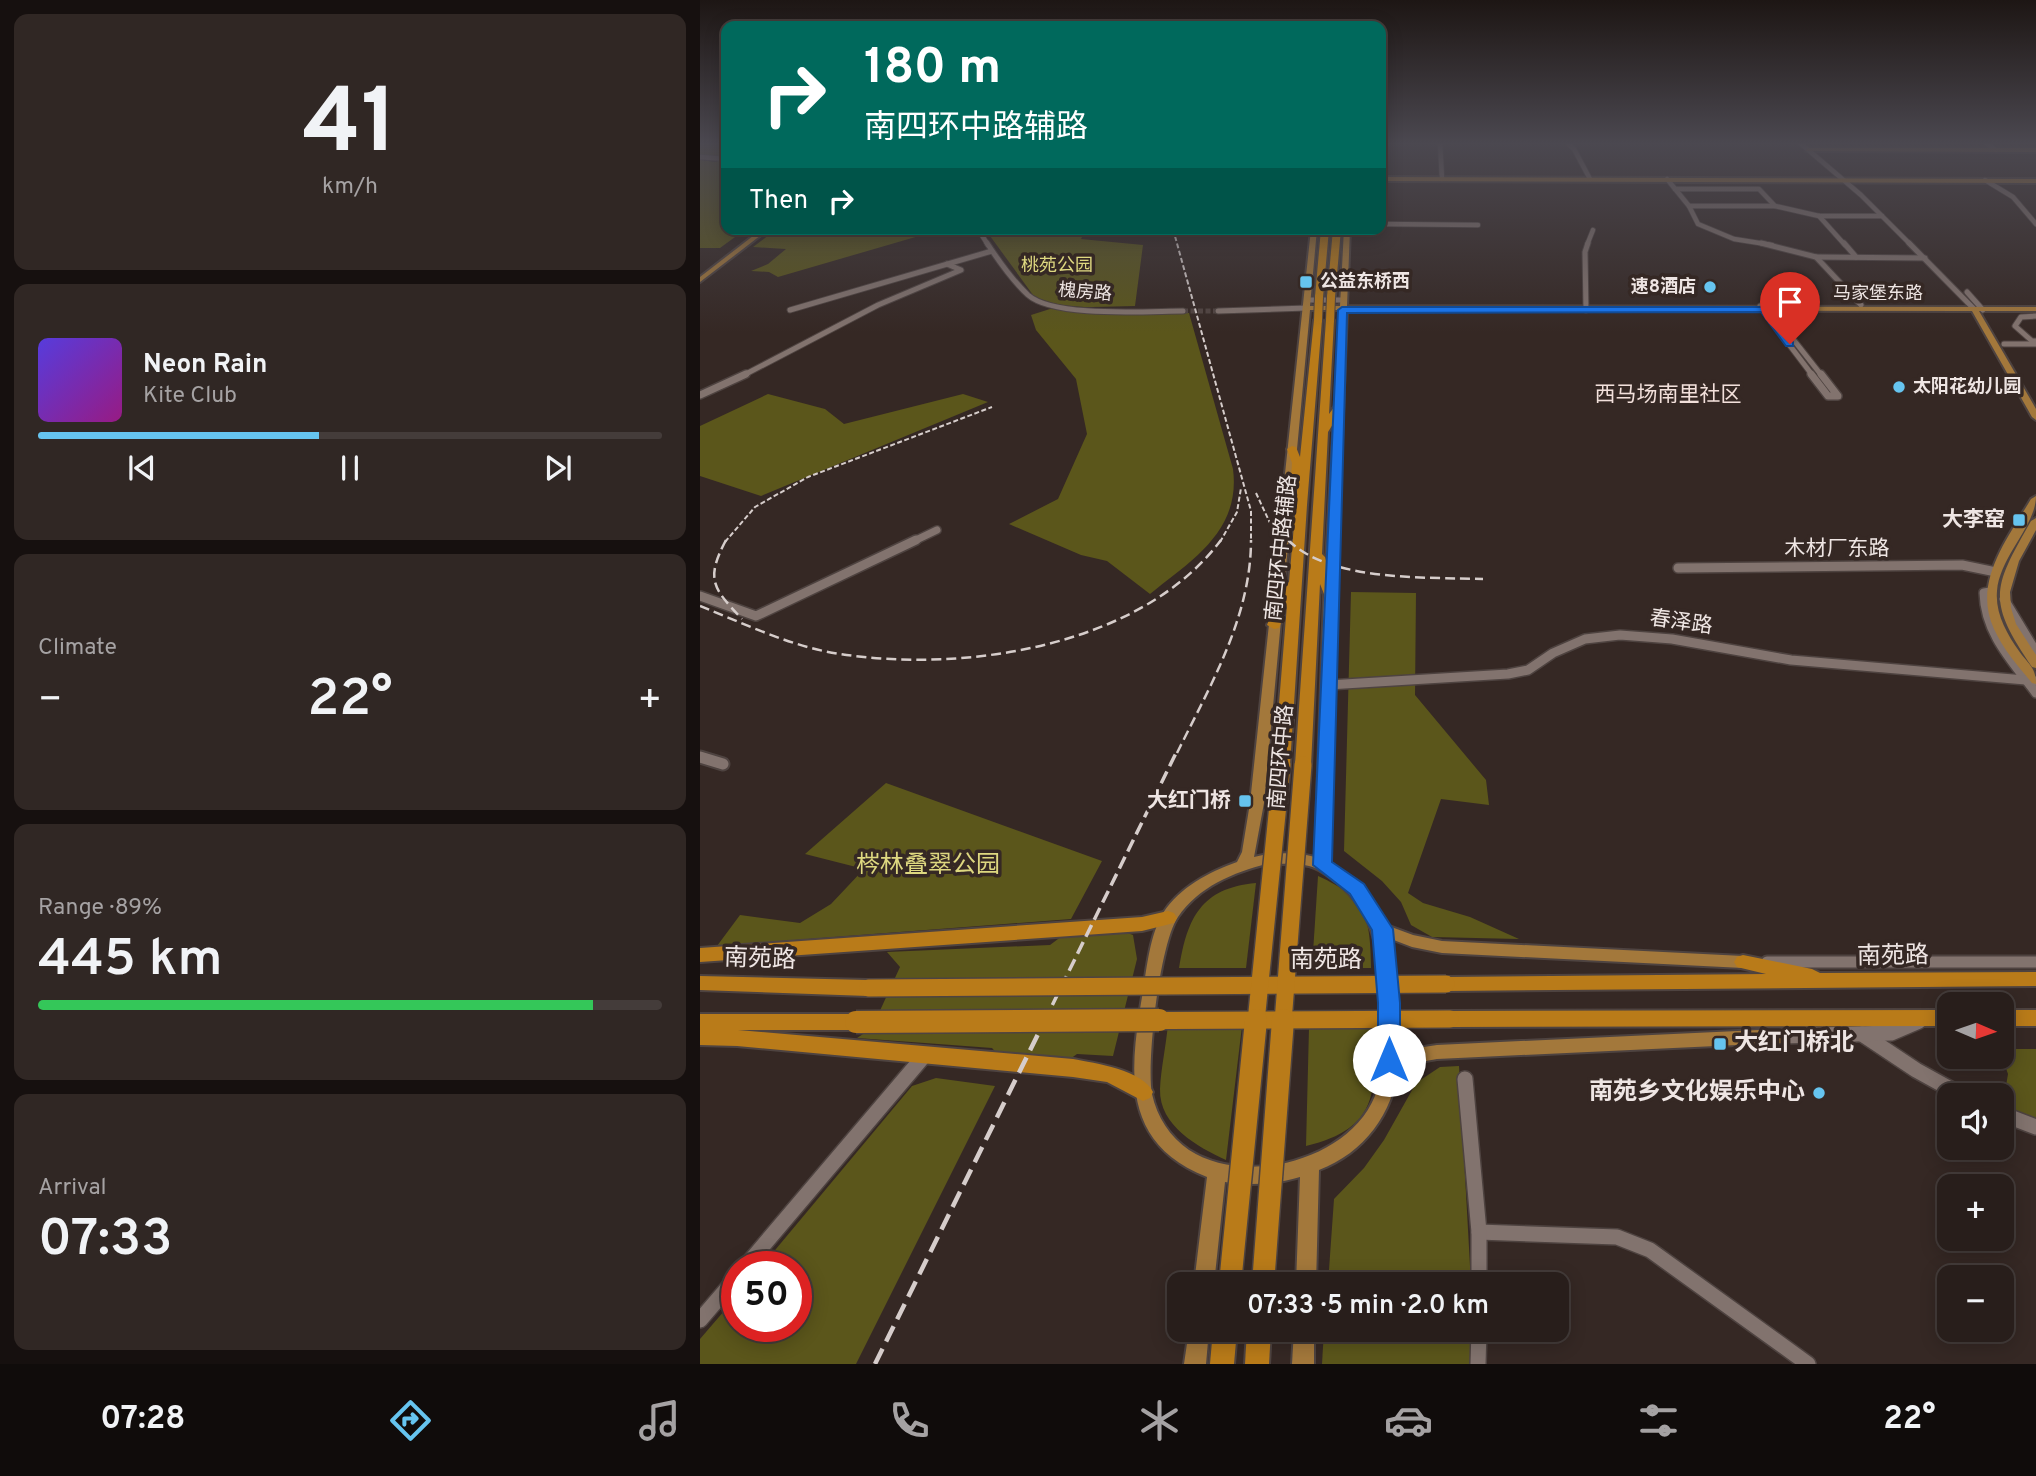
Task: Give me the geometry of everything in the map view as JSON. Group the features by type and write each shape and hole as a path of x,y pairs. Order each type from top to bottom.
{"highway":[{"path":"1320,235 1324,241"},
{"name":"南四环中路","path":"1231,1272 1282,765 1296,564 1324,235"},
{"name":"南四环中路","path":"1264,1272 1303,765 1337,235"},
{"path":"1341,235 1347,241"},
{"path":"1323,433 1338,408"},
{"path":"1292,449 1297,463 1295,491 1301,505"},
{"path":"1316,546 1330,596"},
{"path":"1274,625 1286,596 1289,577 1296,564"},
{"path":"700,956 1142,924 1168,918"},
{"path":"1743,962 1845,982"},
{"name":"南苑路","path":"700,983 868,988 2036,979"},
{"path":"700,1022 1937,1018"},
{"path":"2014,1018 2036,1018"},
{"path":"700,1038 737,1038 1098,1072 1111,1074 1143,1092"},
{"path":"1222,1364 1225,1342"},
{"path":"1256,1364 1258,1342"}],"main road":[{"path":"700,270 748,235"},
{"path":"700,280 758,235"},
{"name":"南四环中路辅路","path":"1242,864 1249,852 1257,803 1315,235"},
{"path":"1322,865 1330,596 1347,235"},
{"name":"马家堡东路","path":"1307,304 1977,308"},
{"name":"马家堡东路","path":"1765,308 1861,305 1977,308 2035,314"},
{"path":"1977,308 2004,344 2036,401"},
{"path":"1977,308 2036,417"},
{"path":"2034,684 1997,633 1990,592 1996,572 2036,499"},
{"path":"2036,521 2031,538 2003,586 2003,598 2015,632 2036,664"},
{"path":"1268,859 1300,859 1322,865 1357,889 1382,929 1389,1003 1389,1060 1383,1099 1354,1139 1334,1153 1283,1174 1254,1177 1217,1172 1193,1162 1170,1146 1156,1127 1143,1092 1148,1001 1168,918 1182,901 1210,880 1242,864 1268,859"},
{"path":"1382,929 1412,941 1442,947 1743,962"},
{"path":"1389,1060 1437,1052 1782,1036"},
{"path":"1306,1272 1310,1163"},
{"path":"1205,1272 1217,1172"},
{"path":"1195,1364 1198,1342"},
{"path":"1303,1364 1304,1342"}],"street":[{"path":"1882,216 1819,216 1775,206 1689,206 1698,224 1734,239 1783,247 1816,257 1925,258"},
{"path":"1871,206 1977,308"},
{"path":"1876,206 1977,308"},
{"path":"2020,206 2036,224"},
{"path":"1819,216 1856,257"},
{"path":"1386,224 1478,225"},
{"path":"1586,307 1586,252 1592,230"},
{"name":"槐房路","path":"982,235 1029,296 1036,300 1080,309 1183,311"},
{"path":"790,310 992,251"},
{"path":"1816,257 1861,305"},
{"path":"700,395 770,363 878,305 961,270 947,264"},
{"path":"1218,311 1307,304"},
{"path":"1765,308 1838,396 1828,396 1765,308"},
{"path":"2035,314 2021,317 2015,326 2036,343"},
{"path":"2004,344 2036,343"},
{"path":"700,596 756,616 937,530"},
{"name":"木材厂东路","path":"1678,568 1962,565 1996,572"},
{"path":"2003,598 2013,609 2020,627 2036,652"},
{"name":"春泽路","path":"1328,687 1510,678 1533,673 1557,656 1588,643 1622,639 1673,643 1791,663 2034,684"},
{"path":"700,757 723,764"},
{"path":"1743,962 2036,962"},
{"path":"1782,1036 1891,1033 1927,1018"},
{"path":"1861,1034 1940,1083"},
{"path":"759,1251 924,1056"},
{"path":"1465,1079 1479,1232 1479,1272"},
{"path":"2014,1119 2036,1127"},
{"path":"1479,1232 1617,1237 1650,1250 1808,1364"},
{"path":"700,1320 721,1296"},
{"path":"1478,1364 1479,1342"}],"green space":[{"path":"700,206 721,206 721,235 738,235 720,248 700,248"},
{"path":"769,235 922,235 778,277 769,272 751,271 768,264 786,249 753,247"},
{"name":"桃苑公园","path":"989,235 1083,235 1081,239 1143,245 1135,306 1070,306 1033,295"},
{"path":"1050,309 1189,313 1233,469 1233,491 1229,510 1210,542 1150,594 1107,561 1081,555 1009,524 1058,499 1087,434 1076,379 1036,330 1031,315"},
{"path":"768,394 825,409 844,424 963,394 988,402 761,496 700,476 700,426"},
{"path":"1351,592 1416,593 1415,695 1486,780 1489,805 1441,799 1408,893 1423,903 1470,917 1519,939 1432,937 1411,925 1401,902 1382,881 1344,851"},
{"name":"梣林叠翠公园","path":"886,783 1102,861 1071,919 717,946 740,915 800,923 831,904 864,869 805,854"},
{"path":"1318,876 1347,892 1362,911 1367,922 1371,968 1312,968"},
{"path":"1256,883 1246,968 1179,968 1187,934 1200,909 1222,891"},
{"path":"1122,931 1133,935 1137,959 1113,1056 1077,1054 1063,1064 1003,1060 992,1048 857,1038 872,1028 900,967 887,952 1050,945 1066,933"},
{"path":"1168,1024 1242,1026 1226,1160 1182,1134 1166,1114 1160,1089"},
{"path":"1376,1026 1373,1088 1361,1117 1348,1129 1306,1146 1309,1028"},
{"path":"2014,1049 2036,1049 2036,1122 2014,1114 2014,1083 2006,1083 2006,1069 2014,1069"},
{"path":"1459,1066 1470,1272 1329,1272 1334,1199 1364,1168 1384,1140 1416,1083 1440,1067"},
{"path":"936,1078 995,1086 856,1364 700,1364 700,1339 721,1315 721,1342 812,1342 812,1251 774,1251 912,1086"},
{"path":"1323,1342 1474,1342 1470,1364 1322,1364"}],"tunnel":[{"path":"1183,311 1218,311"}],"railway":[{"path":"1175,235 1251,511 1251,540"},
{"path":"725,542 755,507 808,477 992,407"},
{"path":"1220,542 1237,512 1241,488"},
{"path":"1256,493 1270,523 1289,542"},
{"path":"700,606 786,640 840,654 889,659 941,659 994,654 1047,644 1098,628 1145,606 1187,576 1221,540"},
{"path":"1177,753 1215,676 1236,624 1249,569 1251,540"},
{"path":"1288,540 1306,554 1328,564 1353,570 1408,577 1483,579"},
{"path":"725,542 716,565 715,583 724,599 742,619"},
{"path":"1044,1022 1177,751"},
{"path":"875,1364 1045,1020"}],"place":[{"name":"公益东桥西","path":"1306,282"},
{"name":"速8酒店","path":"1710,287"},
{"name":"太阳花幼儿园","path":"1899,387"},
{"name":"大李窑","path":"2019,520"},
{"name":"大红门桥","path":"1245,801"},
{"name":"大红门桥北","path":"1720,1044"},
{"name":"南苑乡文化娱乐中心","path":"1819,1093"}],"district":[{"name":"西马场南里社区","path":"1668,395"}],"route":[{"path":"1389,1060 1389,1003 1382,929 1357,889 1322,865 1342,310 1763,310 1790,344"}]}
